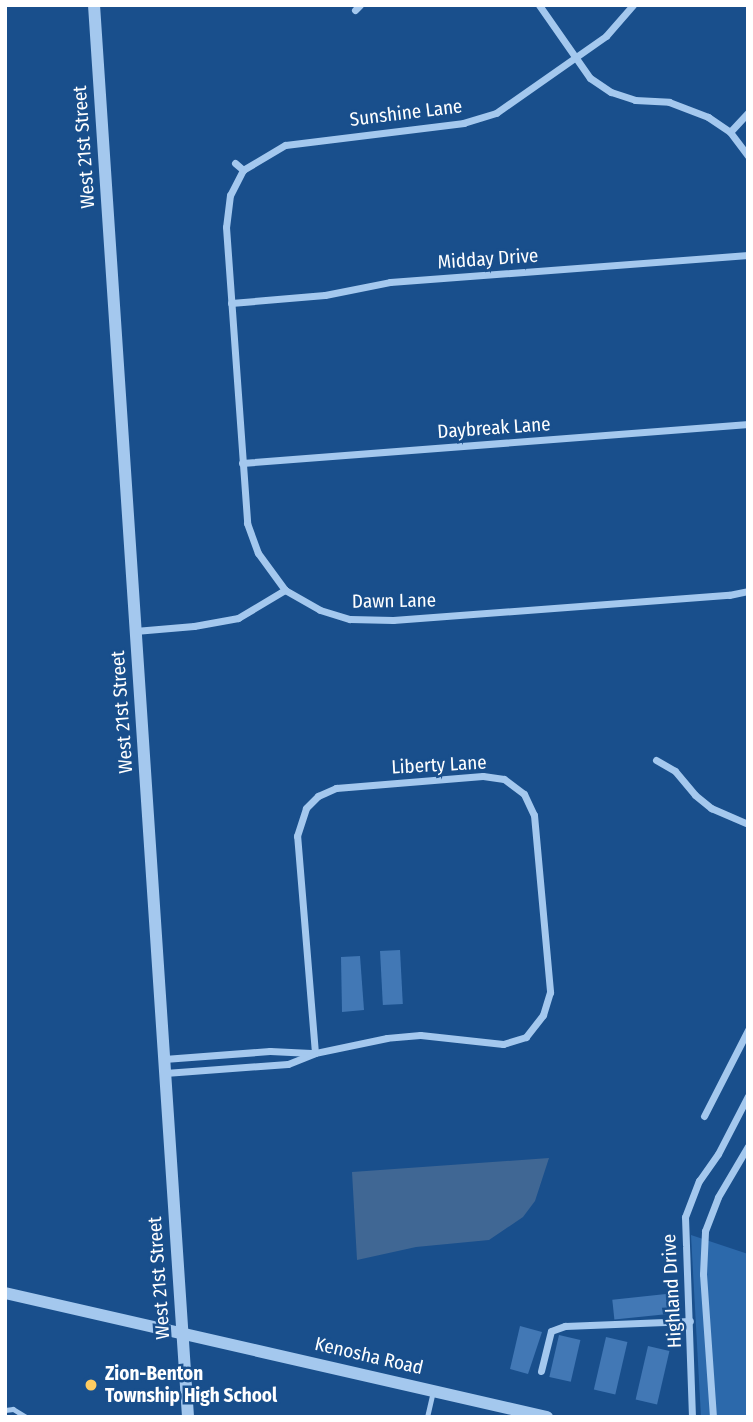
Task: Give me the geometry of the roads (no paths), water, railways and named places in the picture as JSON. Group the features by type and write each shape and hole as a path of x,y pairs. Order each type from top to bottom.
{"street":[{"name":"West 21st Street","path":"94,5 188,1417"},
{"path":"539,5 590,78 611,92 690,109 730,132 748,156"},
{"name":"Sunshine Lane","path":"243,170 285,145 464,123 496,113 606,36 633,5"},
{"path":"730,132 748,113"},
{"path":"234,163 243,170"},
{"name":"Dawn Lane","path":"243,170 230,195 226,227 242,463 250,536 272,574 285,590 334,615 350,620 393,620 729,595 748,590"},
{"name":"Midday Drive","path":"231,303 325,295 390,282 748,255"},
{"name":"Daybreak Lane","path":"242,463 748,424"},
{"path":"135,631 194,626 238,618 285,590"},
{"path":"656,761 675,771 695,795 711,808 748,824"},
{"name":"Liberty Lane","path":"165,1073 288,1064 315,1053 387,1038 421,1035 503,1044 526,1037 543,1015 550,992 534,815 524,794 504,779 484,776 336,788 318,796 306,808 297,836 315,1053"},
{"path":"704,1116 748,1030"},
{"name":"Liberty Lane","path":"164,1059 270,1051 315,1053"},
{"name":"Highland Drive","path":"692,1417 685,1217 699,1181 718,1154 748,1096"},
{"name":"Highland Drive","path":"713,1417 703,1274 705,1231 718,1196 748,1146"},
{"name":"Kenosha Road","path":"5,1293 547,1417"},
{"path":"541,1371 551,1331 565,1326 690,1321"}],"lane":[{"path":"427,1417 433,1391"},
{"path":"5,1410 13,1409 26,1417"}],"place":[{"name":"Zion-Benton Township High School","path":"91,1385"}]}
